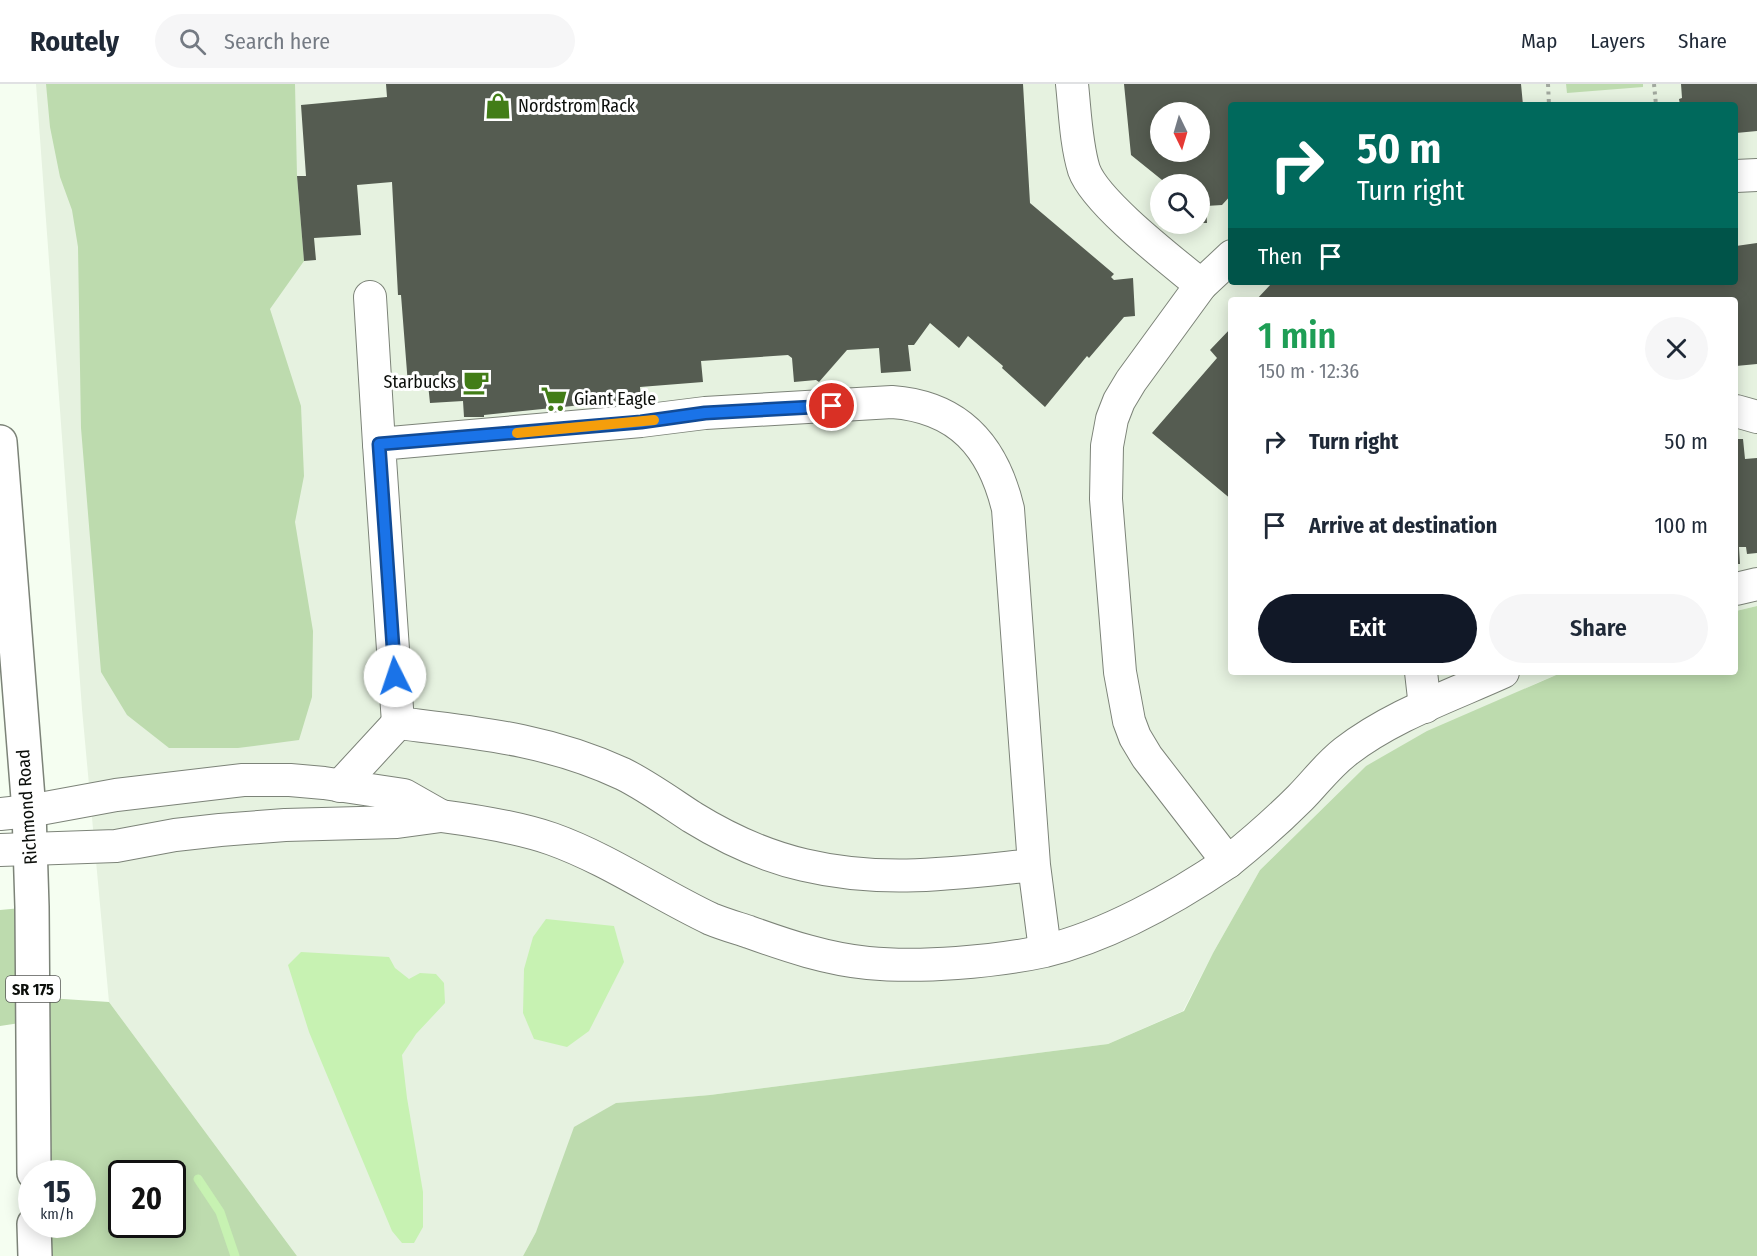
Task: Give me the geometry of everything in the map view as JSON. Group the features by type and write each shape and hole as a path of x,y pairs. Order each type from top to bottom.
{"main road":[{"name":"Richmond Road","path":"0,442 15,849 33,907 34,1160"},
{"path":"34,1238 35,1256"}],"lane":[{"path":"1072,84 1084,169 1090,184 1112,208 1201,285"},
{"path":"1738,177 1757,175"},
{"path":"1228,260 1201,285 1119,400 1112,418 1107,446 1106,499 1120,672 1129,721 1147,757 1228,862"},
{"path":"340,786 398,723 370,297"},
{"path":"379,444 641,422 705,413 892,402 925,407 953,421 971,435 990,458 999,477 1008,509 1034,865 1045,951"},
{"path":"1738,412 1757,417"},
{"path":"1738,589 1757,584"},
{"path":"1421,675 1425,707"},
{"path":"15,849 116,846 175,835 220,830 285,825 397,822 441,816 491,823 552,840 602,862 712,919 797,949 868,963 932,964 993,959 1045,951 1085,938 1152,908 1202,880 1270,828 1344,753 1392,722 1496,675"},
{"path":"398,723 528,741 578,756 632,779 735,840 804,865 864,875 907,877 1034,865"},
{"path":"14,812 116,795 243,780 290,780 404,795 441,816"}],"path":[{"path":"1548,84 1550,102"},
{"path":"1654,84 1656,102"}],"shaded area":[{"path":"36,84 1757,84 1757,606 1738,611 1738,297 1228,297 1228,675 1556,675 1366,766 1260,870 1183,1011 1108,1044 710,1095 617,1103 523,1256 297,1256 109,1002 82,709"},
{"path":"46,84 295,84 297,176 304,261 270,309 301,406 304,476 295,522 313,631 312,697 299,740 238,748 169,748 127,715 101,672 81,428 78,247 72,210 60,177 50,127"},
{"path":"1566,84 1643,84 1643,87 1567,93"},
{"path":"1757,606 1757,1256 523,1256 536,1232 574,1127 616,1103 710,1095 1108,1044 1184,1011 1213,953 1260,870 1366,766 1427,731 1556,675 1738,675 1738,611"},
{"path":"32,907 33,997 109,1002 297,1256 35,1256 34,1238 96,1238 96,1160 34,1160 33,1021 0,1026 0,910"},
{"path":"546,919 614,926 624,962 589,1031 567,1047 534,1039 523,1013 524,969 533,937"},
{"path":"301,952 389,957 395,968 409,979 420,973 436,974 444,983 445,1003 416,1034 402,1055 423,1192 423,1227 414,1243 402,1243 392,1231 309,1032 288,965"}],"building":[{"path":"386,84 1023,84 1030,203 1114,274 1111,277 1114,280 1133,278 1135,316 1124,317 1089,358 1087,356 1045,407 968,336 959,348 930,323 914,345 908,345 911,371 881,373 879,348 847,350 819,382 816,380 794,382 792,358 788,355 701,361 703,382 640,387 641,399 484,415 484,417 464,417 463,401 430,403 428,384 408,385 401,295 398,295 392,182 357,185 361,235 314,238 316,260 304,261 297,176 306,176 301,105 387,97"},
{"path":"1124,84 1521,84 1523,102 1228,102 1228,198 1222,205 1210,206 1210,174 1155,174 1131,155"},
{"path":"1681,84 1757,84 1757,131 1738,133 1738,102 1680,102 1679,99 1682,98"},
{"path":"1757,243 1757,364 1738,366 1738,297 1259,297 1270,285 1738,285 1738,246"},
{"path":"1228,331 1228,497 1152,433 1217,358 1210,350"},
{"path":"1738,439 1743,439 1745,459 1757,458 1757,553 1747,554 1746,547 1739,547 1740,564 1738,564"}],"waterway":[{"path":"198,1179 220,1212 235,1256"}],"slow traffic":[{"path":"517,433 654,420"}],"place":[{"name":"Nordstrom Rack","path":"498,106"},
{"name":"Starbucks","path":"476,382"},
{"name":"Giant Eagle","path":"554,399"}],"route":[{"path":"395,676 379,444 641,422 705,413 832,406"}]}
